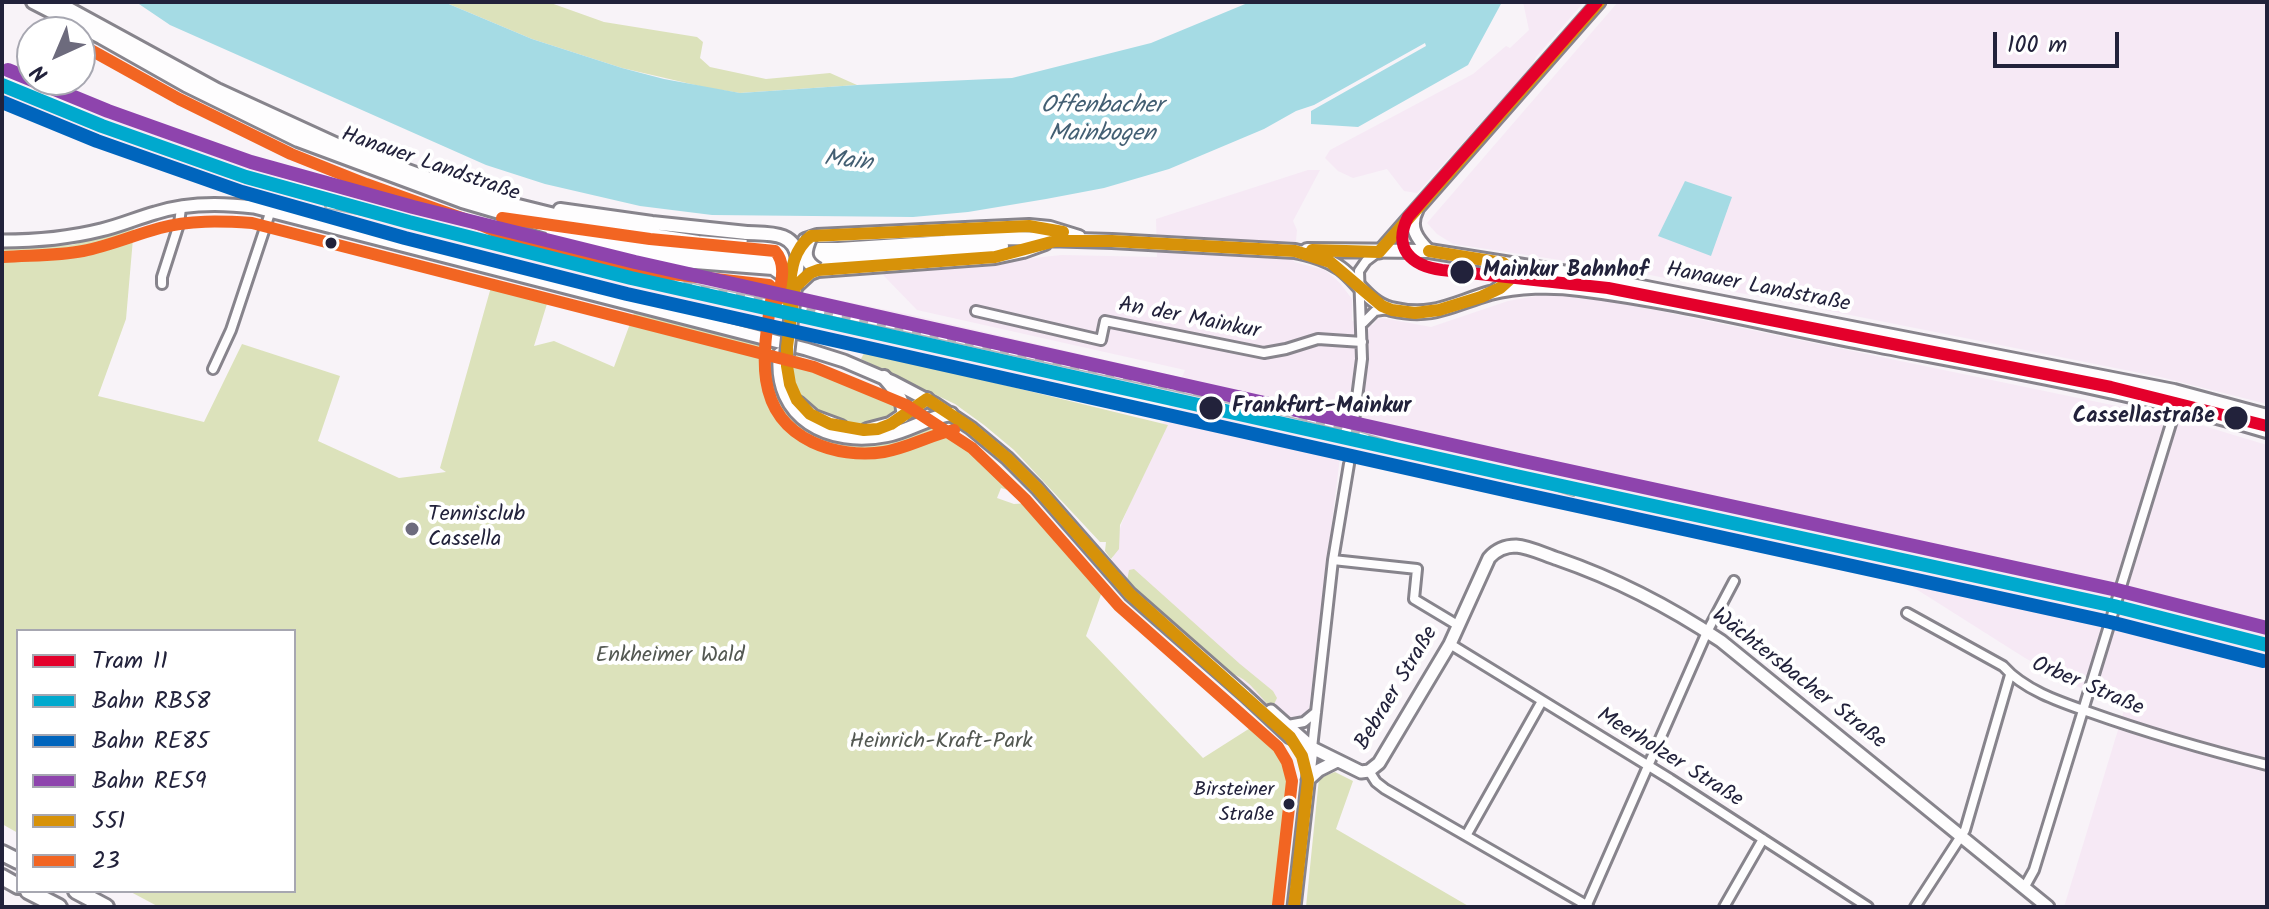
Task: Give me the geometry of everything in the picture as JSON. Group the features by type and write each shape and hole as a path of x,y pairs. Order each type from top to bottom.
{"highway":[{"path":"32,893 59,907"},
{"path":"80,893 106,907"}],"main road":[{"name":"Hanauer Landstraße","path":"33,2 186,85 322,150 487,210 554,228 684,251 818,259 1051,241"},
{"name":"Hanauer Landstraße","path":"56,2 190,76 303,131 390,165 506,203 640,234 756,247 826,249 1008,238 1295,251 1429,251 1580,275 2162,389 2267,416"},
{"path":"506,203 721,231 778,234 788,239 797,250"},
{"path":"487,210 553,235 647,255 698,263 773,268 792,287"},
{"path":"927,399 906,422 887,435 858,437 838,434 812,426 797,414 786,397 779,377 797,250 803,242 811,236 1029,226 1050,228 1089,241"},
{"path":"811,236 805,257 818,270"},
{"path":"792,287 818,270 1005,255 1051,241"},
{"name":"Hanauer Landstraße","path":"1295,251 1328,261 1341,269 1373,301 1389,309 1431,312 1492,293 1559,287 1619,295 2005,370 2176,407 2267,431"},
{"path":"1492,293 1510,277 1508,266 1497,262"},
{"path":"884,377 901,399 906,422"},
{"path":"906,422 951,414"}],"street":[{"path":"1354,421 1361,380 1361,267 1379,252 1599,2"},
{"path":"1425,199 1416,210 1413,225 1417,238 1429,251"},
{"path":"2,241 76,236 181,208 232,205 271,210 819,352 884,377 927,399 982,436 1027,477 1130,594 1289,731 1337,761 1361,772 1369,771 1385,789 1587,906 1707,632 1734,581"},
{"path":"162,284 181,208"},
{"path":"213,369 231,330 271,210"},
{"path":"1362,323 1375,311 1389,309"},
{"name":"An der Mainkur","path":"976,311 1101,340 1105,321 1264,353 1318,339 1362,342"},
{"path":"2024,888 2034,870 2176,407 2171,396 2162,389"},
{"path":"1294,907 1333,560 1349,464"},
{"name":"Wächtersbacher Straße","path":"1493,553 1515,546 1564,561 1659,603 1707,632 1744,658 2048,907"},
{"name":"Bebraer Straße","path":"1369,771 1379,763 1450,644 1485,564 1493,553"},
{"name":"Bebraer Straße","path":"1333,560 1417,569 1414,599 1459,626"},
{"name":"Orber Straße","path":"1907,613 2003,666 2010,675 2040,692 2082,710 2187,745 2267,765"},
{"name":"Meerholzer Straße","path":"1450,644 1868,907"},
{"path":"1915,907 1965,830 2010,675"},
{"path":"1467,834 1542,701"},
{"path":"1289,731 1316,712"},
{"path":"1289,731 1302,756 1308,780"},
{"path":"1308,780 1337,761"},
{"path":"1724,907 1763,839"}],"shaded area":[{"path":"1523,2 1584,2 1536,57 1531,68 1417,193 1404,191 1387,169 1353,178 1338,171 1325,158 1330,150 1473,74 1506,46 1510,48 1529,30"},
{"path":"1618,2 2267,2 2267,404 2160,377 1620,269 1453,244 1437,234 1427,223"},
{"path":"2,82 16,87 16,96 43,96 310,188 473,225 912,315 1180,377 1177,389 1185,370 917,310 880,269 1062,255 1157,257 1156,219 1308,170 1320,170 1293,221 1297,230 1294,262 1325,270 1340,283 1352,299 1352,321 1373,325 1377,319 1383,318 1431,327 1508,301 1542,295 1583,295 2184,420 2267,445 2267,907 2064,907 2125,707 2084,690 2025,658 1886,570 1730,541 1494,487 1340,457 1309,708 1302,718 1292,721 1283,718 1183,632 1111,563 1121,525 1170,405 827,337 458,245 241,187 2,97"}],"green space":[{"path":"444,2 548,2 604,22 697,37 703,42 700,58 710,67 766,79 830,73 857,85 740,93 708,88 622,68 532,39"},
{"name":"Enkheimer Wald","path":"134,227 126,319 98,396 204,422 242,344 340,376 318,441 399,478 446,472 440,468 493,280 550,294 534,346 554,341 614,367 634,313 773,348 772,381 781,401 803,426 833,440 884,443 931,427 943,426 952,430 1019,490 1018,493 1001,488 997,498 1014,504 1028,503 1103,585 1086,636 1203,758 1258,723 1289,755 1294,773 1287,796 1289,814 1284,907 159,907 133,893 296,893 296,629 16,629 16,832 2,824 2,248 72,245"},
{"path":"865,351 1168,425 1120,525 1119,549 1111,559 1105,551 1106,542 1100,542 1014,450 955,404 861,359"},
{"path":"793,354 891,395 898,408 896,416 874,426 857,428 836,424 816,414 801,399 794,386"},
{"path":"1134,569 1273,691 1277,698 1272,708 1249,684 1232,674 1127,581 1129,570"},
{"path":"1335,772 1353,781 1336,829 1470,907 1306,907 1319,778"}],"water":[{"path":"136,2 444,2 532,39 622,68 740,93 1012,78 1151,43 1250,2 1502,2 1468,65 1358,127 1311,124 1311,111 1426,46 1425,43 1314,105 1169,169 1104,188 1046,199 968,212 913,217 712,215 640,206 545,184 486,165 170,25"},
{"path":"1685,181 1732,197 1711,256 1658,236"}],"railway":[{"path":"327,206 409,222"},
{"path":"446,231 520,244 707,289 1271,410 1439,459"},
{"path":"1516,476 1573,494"}],"tram line":[{"name":"11","path":"1597,2 1408,217 1402,238 1404,247 1414,260 1442,270 1608,288 2111,387 2267,426"}],"rail line":[{"name":"RE59","path":"8,70 108,111 251,162 413,207 635,262 2117,590 2267,628"},
{"name":"RB58","path":"2,85 102,126 246,177 631,278 2114,606 2267,645"},
{"name":"RE85","path":"2,102 97,141 242,192 405,238 627,294 2110,622 2263,661"}],"transit line":[{"name":"551","path":"1379,252 1599,2"},
{"name":"23","path":"96,53 179,99 291,154 520,242 581,259 644,271 769,285 773,289 765,355 770,395 778,413 792,429 812,442 866,454 902,448 954,430"},
{"name":"23","path":"502,218 650,239 775,251 782,268 778,300"},
{"name":"23","path":"3,257 83,251 182,224 252,223 814,367 906,405 972,448 1025,499 1119,606 1278,747 1287,762 1292,781 1278,905"},
{"name":"551","path":"788,301 795,257 811,236 1029,226 1063,232"},
{"name":"551","path":"927,399 891,424 878,429 864,430 830,424 810,414 797,400 787,366 795,287 818,270 995,257 1055,241 1295,251 1330,262 1382,306 1415,313 1439,310 1481,297 1510,279 1510,269 1503,263 1429,251"},
{"name":"551","path":"1312,250 1379,252"},
{"name":"551","path":"927,399 971,428 1007,458 1130,594 1290,737 1302,756 1308,780 1294,907"}],"place":[{"name":"Mainkur Bahnhof","path":"1462,272"},
{"name":"Frankfurt-Mainkur","path":"1211,408"},
{"name":"Cassellastraße","path":"2236,418"},
{"name":"Tennisclub Cassella","path":"412,529"},
{"name":"Birsteiner Straße","path":"1289,804"}],"water label":[{"name":"Offenbacher Mainbogen","path":"1102,122"},
{"name":"Main","path":"848,163"}],"park label":[{"name":"Heinrich-Kraft-Park","path":"941,743"}]}
